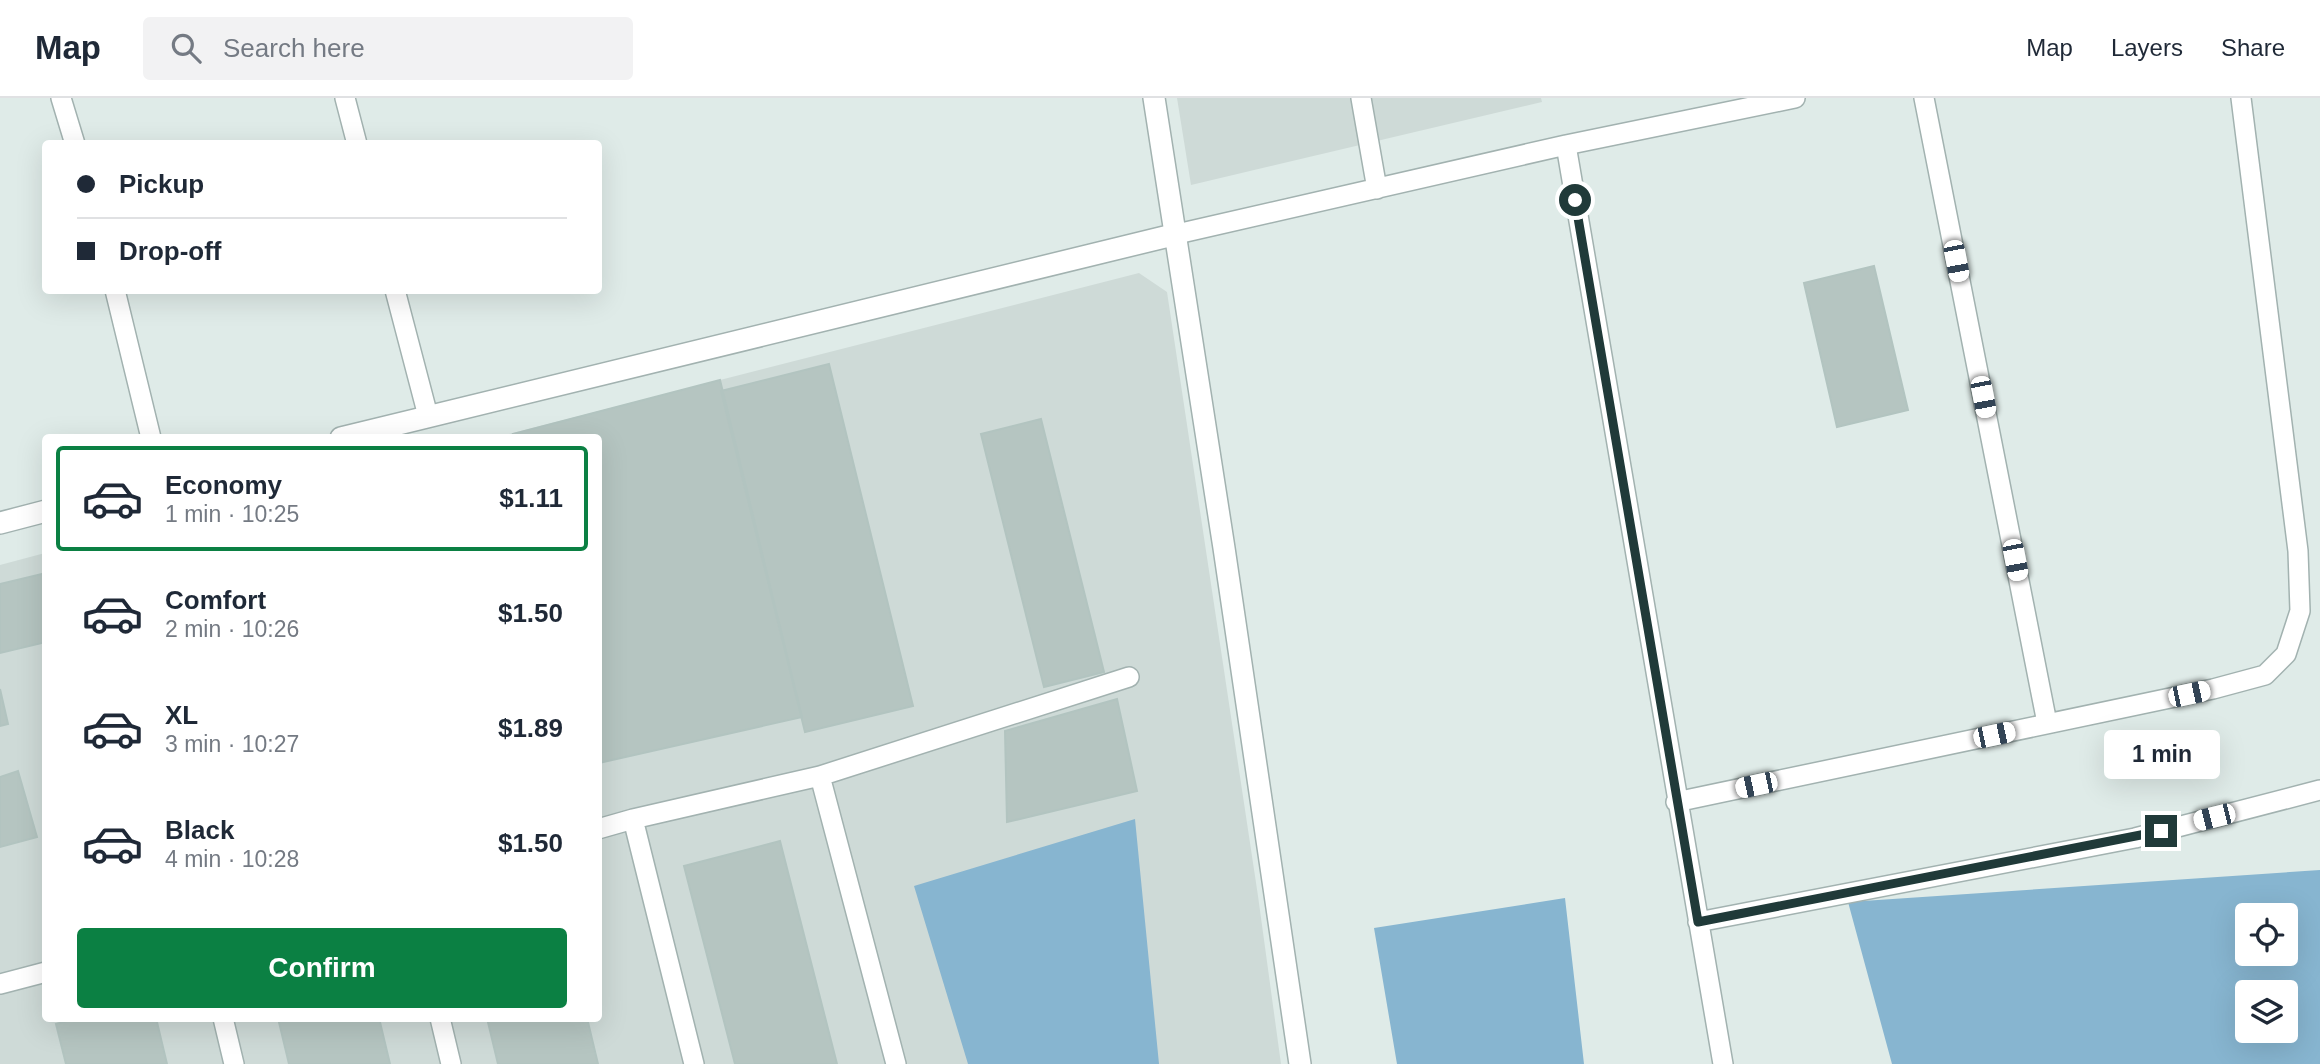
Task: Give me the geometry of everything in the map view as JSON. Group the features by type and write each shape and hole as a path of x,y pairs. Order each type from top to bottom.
{"street":[{"path":"1154,98 1177,234 1300,1064"},
{"path":"357,434 1177,234"},
{"path":"0,523 42,512"}],"lane":[{"path":"61,98 74,140"},
{"path":"345,98 356,140"},
{"path":"1361,98 1377,188"},
{"path":"1177,234 1566,145 1795,98"},
{"path":"1924,98 2047,723"},
{"path":"1676,802 2265,675 2286,654 2300,611 2298,551 2241,98"},
{"path":"1566,145 1676,802 1723,1064"},
{"path":"116,294 150,434"},
{"path":"396,294 428,416"},
{"path":"602,828 820,776 1129,677"},
{"path":"820,776 896,1064"},
{"path":"1698,922 2135,838 2320,790"},
{"path":"633,819 694,1064"},
{"path":"0,984 42,973"},
{"path":"224,1022 234,1064"},
{"path":"441,1022 451,1064"}],"shaded area":[{"path":"1177,98 1541,98 1542,102 1191,185"},
{"path":"1139,273 1167,292 1281,1064 0,1064 0,565 42,554 42,1022 602,1022 602,434 509,434"}],"water":[{"path":"1135,819 1159,1064 968,1064 914,886"},
{"path":"2320,870 2320,1064 1892,1064 1848,902"},
{"path":"1565,898 1584,1064 1397,1064 1374,928"}],"building":[{"path":"1874,266 1908,410 1837,427 1804,283"},
{"path":"829,364 913,706 805,732 721,391"},
{"path":"720,380 802,717 602,762 602,434 513,434"},
{"path":"1041,419 1104,672 1044,687 981,434"},
{"path":"42,574 42,643 0,653 0,584"},
{"path":"0,689 8,724 0,726"},
{"path":"1117,699 1137,791 1007,822 1005,731"},
{"path":"18,771 37,837 0,847 0,777"},
{"path":"780,841 837,1064 735,1064 684,866"},
{"path":"157,1022 167,1064 66,1064 56,1024"},
{"path":"279,1022 380,1022 390,1064 289,1064"},
{"path":"488,1022 588,1022 598,1064 498,1064"}],"route":[{"path":"1575,200 1698,922 2161,831"}]}
